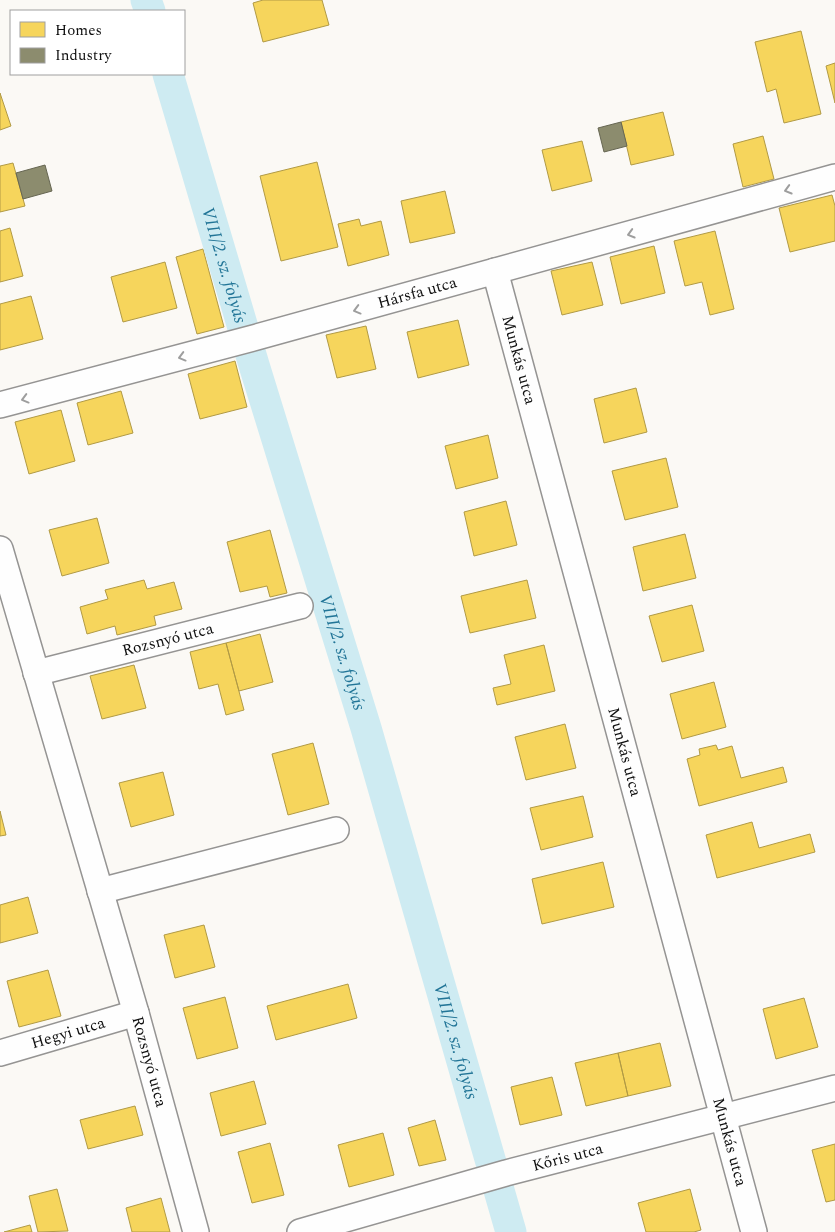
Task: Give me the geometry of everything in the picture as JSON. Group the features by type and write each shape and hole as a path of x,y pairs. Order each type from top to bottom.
{"street":[{"name":"Hársfa utca","path":"0,405 257,337 835,177"},
{"name":"Munkás utca","path":"495,271 754,1232"},
{"name":"Rozsnyó utca","path":"0,549 136,1013 196,1232"},
{"name":"Rozsnyó utca","path":"36,672 300,606"},
{"path":"100,891 336,830"},
{"name":"Hegyi utca","path":"0,1053 136,1013"},
{"name":"Kőris utca","path":"300,1232 506,1173 835,1088"}],"building: Homes":[{"path":"263,0 322,0 329,25 263,42 253,3"},
{"path":"801,31 821,114 784,123 776,89 767,92 755,42"},
{"path":"835,63 835,103 826,66"},
{"path":"0,93 11,126 0,130"},
{"path":"663,112 674,155 631,165 621,122"},
{"path":"763,136 774,179 743,187 733,144"},
{"path":"582,141 592,181 552,191 542,150"},
{"path":"317,162 338,247 281,261 260,176"},
{"path":"13,163 25,206 0,212 0,166"},
{"path":"445,191 455,233 410,243 401,201"},
{"path":"832,195 835,206 835,241 790,252 779,208"},
{"path":"359,219 361,226 381,221 389,255 348,266 338,224"},
{"path":"10,228 23,276 0,282 0,231"},
{"path":"715,231 734,309 710,315 702,282 685,286 674,241"},
{"path":"654,246 665,293 621,304 610,257"},
{"path":"203,249 224,327 197,334 176,257"},
{"path":"165,262 177,308 123,322 111,277"},
{"path":"592,262 603,305 562,315 551,271"},
{"path":"31,296 43,339 0,350 0,304"},
{"path":"458,320 469,365 418,378 407,332"},
{"path":"366,326 376,369 337,378 326,335"},
{"path":"235,361 247,407 200,419 188,374"},
{"path":"636,388 647,432 604,443 594,399"},
{"path":"121,391 133,433 88,445 77,403"},
{"path":"61,410 75,461 29,474 15,422"},
{"path":"488,435 498,478 456,489 445,446"},
{"path":"666,458 678,507 625,520 612,471"},
{"path":"506,501 517,545 474,556 464,512"},
{"path":"97,518 109,563 62,576 49,530"},
{"path":"270,530 287,593 270,597 267,586 240,592 227,542"},
{"path":"685,534 696,578 643,591 633,547"},
{"path":"144,580 147,589 174,582 182,609 154,616 156,625 117,635 115,626 87,634 80,607 108,599 105,590"},
{"path":"527,580 536,618 470,633 461,596"},
{"path":"692,605 704,651 662,662 649,616"},
{"path":"260,634 273,682 239,691 226,643"},
{"path":"226,643 244,710 226,715 218,684 199,689 190,652"},
{"path":"544,645 555,691 497,705 493,688 511,684 504,655"},
{"path":"134,665 146,708 102,719 90,676"},
{"path":"714,682 726,727 682,739 670,694"},
{"path":"565,724 576,768 526,780 515,737"},
{"path":"313,743 329,804 288,815 272,754"},
{"path":"716,745 718,750 732,746 741,778 783,767 787,782 699,806 687,759 700,755 699,749"},
{"path":"163,772 174,815 131,827 119,783"},
{"path":"583,796 593,837 541,850 530,808"},
{"path":"0,811 6,835 0,836"},
{"path":"752,822 759,848 810,834 815,852 717,878 706,835"},
{"path":"603,862 614,907 542,924 532,879"},
{"path":"28,897 38,933 0,943 0,905"},
{"path":"204,925 215,967 175,978 164,935"},
{"path":"48,970 61,1016 19,1027 7,981"},
{"path":"348,984 357,1018 276,1040 267,1006"},
{"path":"225,997 238,1048 197,1059 183,1008"},
{"path":"804,998 818,1047 776,1059 763,1009"},
{"path":"660,1043 671,1086 628,1096 618,1053"},
{"path":"618,1053 628,1096 586,1106 575,1063"},
{"path":"552,1077 562,1115 520,1125 511,1087"},
{"path":"254,1081 266,1124 221,1136 210,1093"},
{"path":"135,1106 143,1135 88,1149 80,1120"},
{"path":"435,1120 446,1160 419,1166 408,1128"},
{"path":"383,1133 394,1175 349,1187 338,1145"},
{"path":"270,1143 284,1195 252,1203 238,1152"},
{"path":"835,1144 835,1200 826,1202 812,1150"},
{"path":"57,1189 68,1231 38,1232 29,1196"},
{"path":"690,1189 701,1230 694,1232 646,1232 638,1203"},
{"path":"161,1198 170,1232 132,1232 126,1208"},
{"path":"30,1225 32,1232 4,1232"}],"building: Industry":[{"path":"621,122 627,146 604,152 598,128"},
{"path":"45,165 52,191 23,199 16,173"}],"waterway":[{"name":"VIII/2. sz. folyás","path":"146,0 150,10"},
{"name":"VIII/2. sz. folyás","path":"168,75 254,365 366,728 511,1232"}]}
